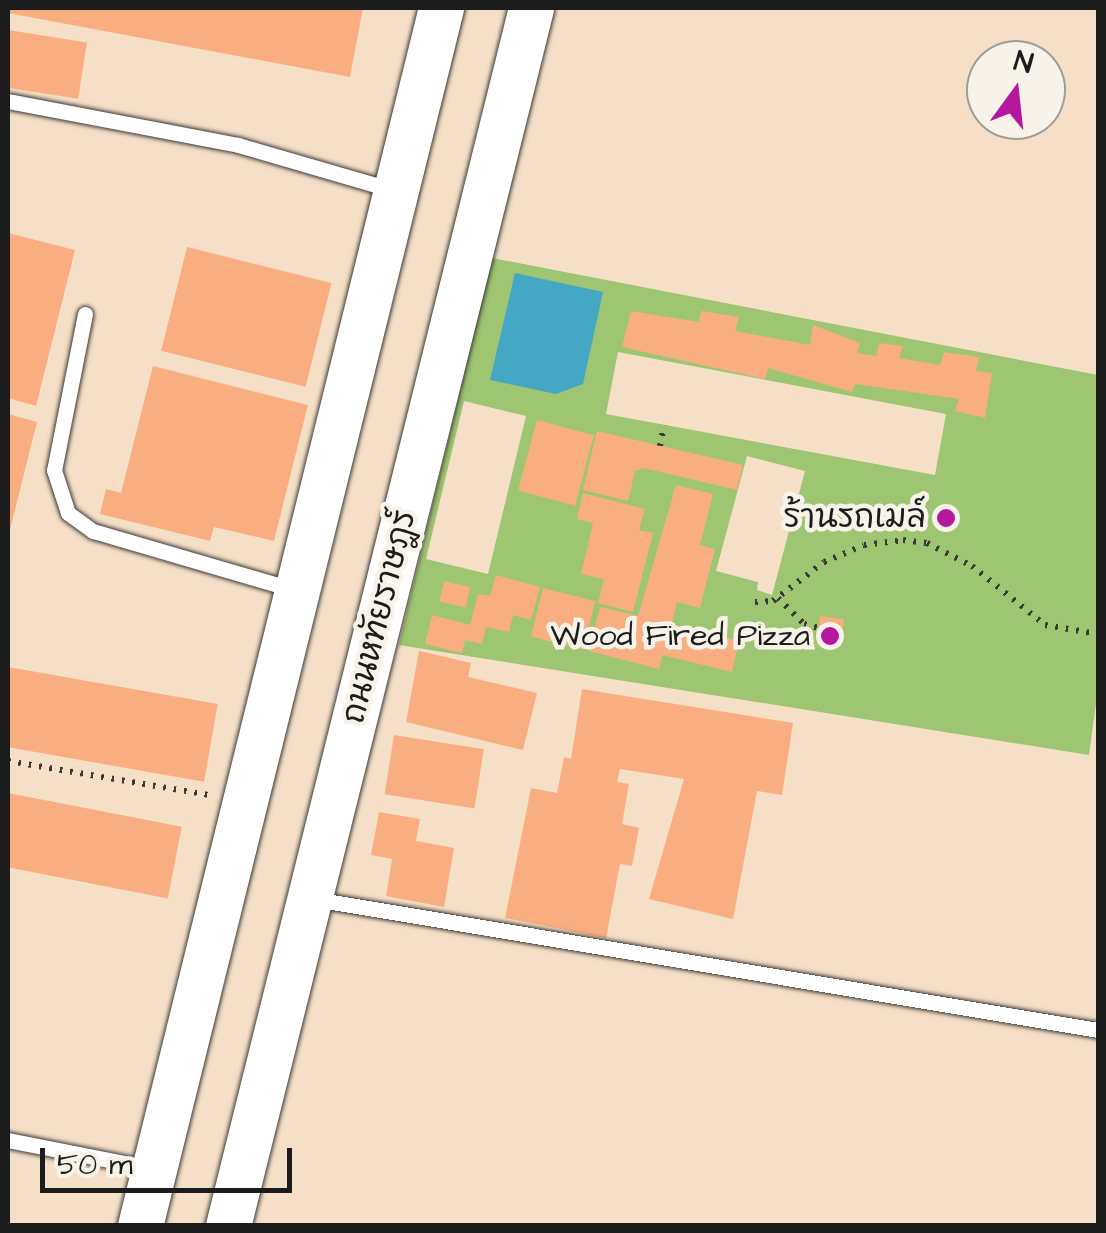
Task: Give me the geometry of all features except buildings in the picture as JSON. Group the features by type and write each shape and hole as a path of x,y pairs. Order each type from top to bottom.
{"main road":[{"path":"140,1226 441,8"},
{"name":"ถนนหทัยราษฎร์","path":"228,1226 531,8"}],"lane":[{"path":"8,101 238,145 395,191"},
{"path":"85,314 54,470 68,513 93,531 295,590"},
{"path":"310,899 1098,1030"},
{"path":"8,1140 154,1168"}],"path":[{"path":"660,446 664,425"},
{"path":"755,602 778,598 824,562 864,545 903,540 927,542 972,566 1045,625 1098,634"},
{"path":"778,598 804,624 819,628"},
{"path":"8,760 243,801"}],"green space":[{"name":"ร้านรถเมล์","path":"492,258 1098,375 1098,689 1089,755 399,645","holes":["618,352 946,414 935,475 606,414","464,401 526,416 488,574 426,559","747,456 805,471 772,595 757,590 758,582 716,571"]}],"water":[{"path":"515,273 603,292 583,384 556,394 490,380"}],"place":[{"name":"ร้านรถเมล์","path":"946,518"},
{"name":"Wood Fired Pizza","path":"830,636"}]}
